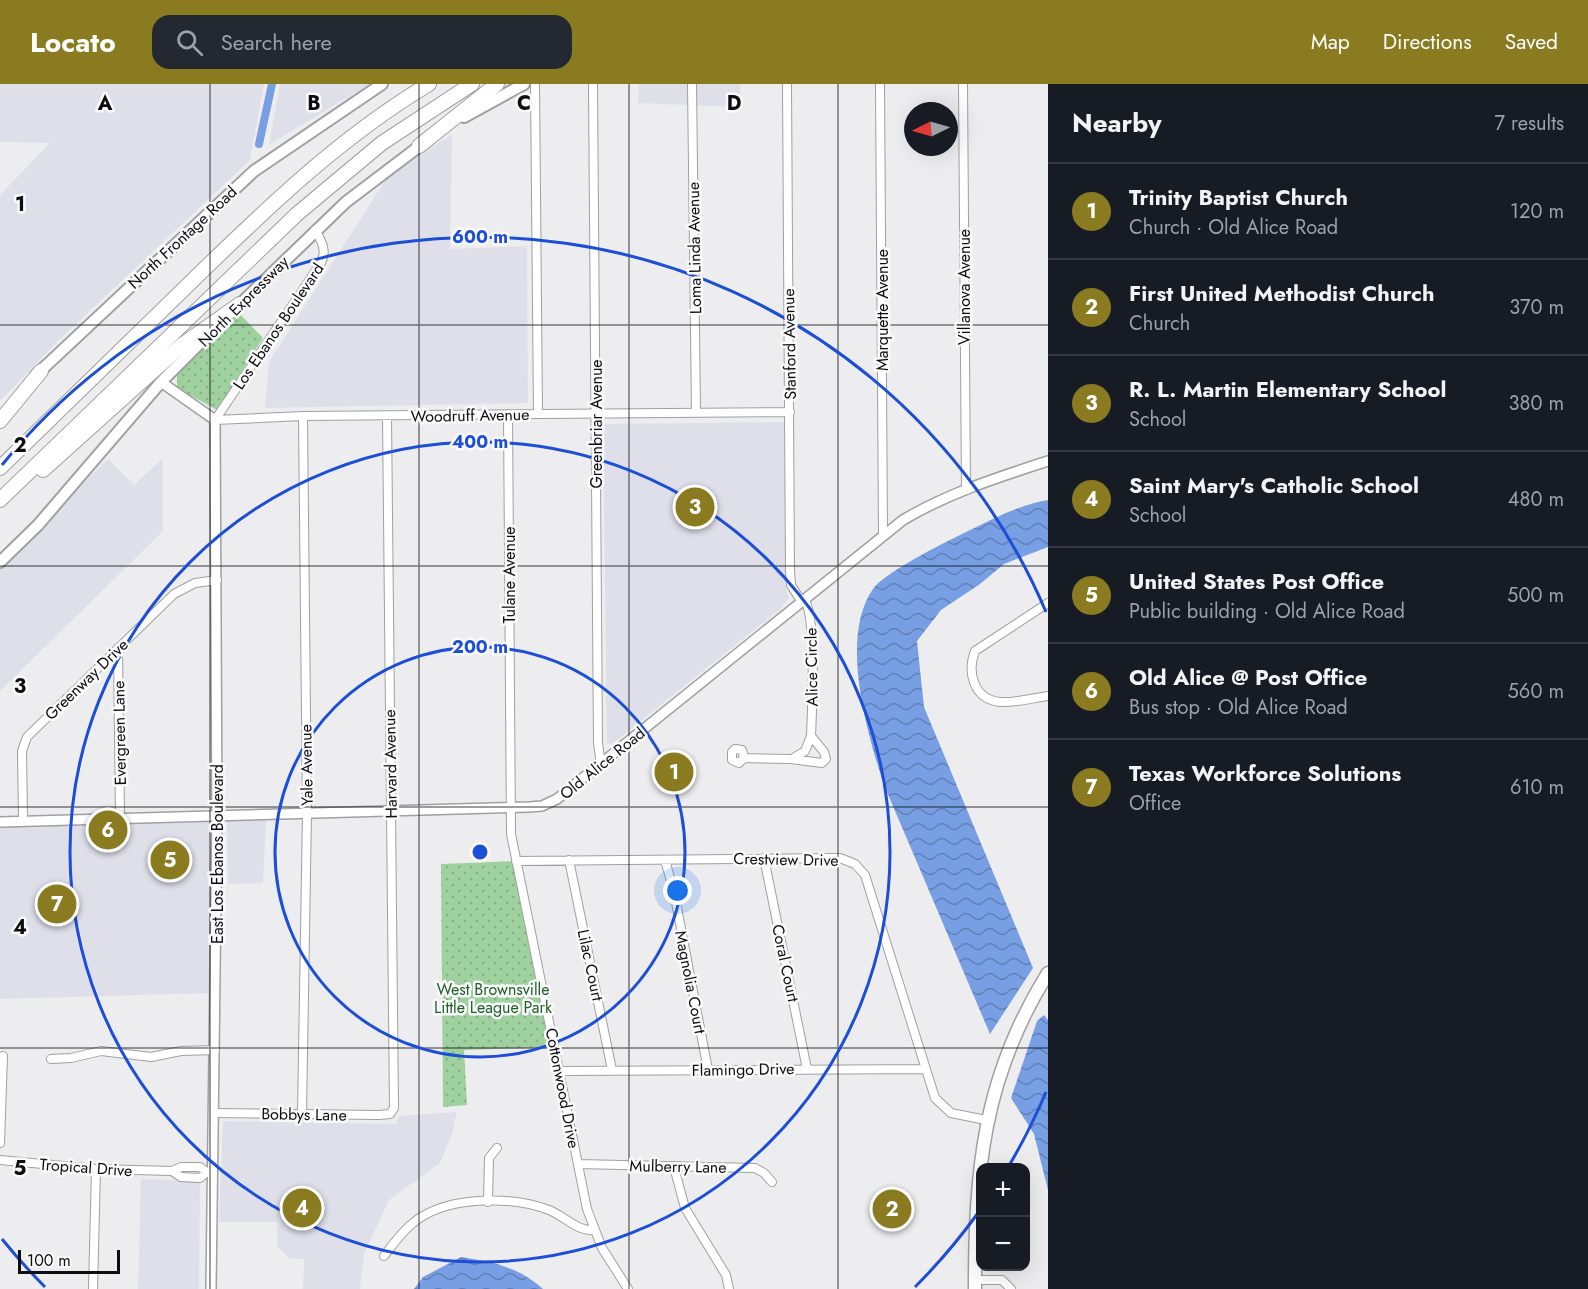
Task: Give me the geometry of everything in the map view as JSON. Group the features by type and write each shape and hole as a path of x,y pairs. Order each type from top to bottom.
{"highway":[{"path":"0,468 284,192 340,144 395,104 429,84"},
{"name":"North Expressway","path":"0,500 297,214 382,143 472,84"},
{"path":"419,146 497,84"},
{"path":"0,506 91,430 182,345 240,304"},
{"path":"0,421 41,371"}],"main road":[{"name":"North Frontage Road","path":"0,411 254,171 382,84"},
{"name":"North Expressway","path":"0,562 38,525 161,382 315,230 383,171 473,111 524,84"},
{"path":"975,1284 979,1164 986,1120 996,1080 1008,1050 1030,1003 1048,974"}],"street":[{"path":"535,84 538,414"},
{"name":"Greenbriar Avenue","path":"593,84 598,743 602,765"},
{"name":"Loma Linda Avenue","path":"692,84 696,413"},
{"name":"Stanford Avenue","path":"787,84 790,571 792,585 802,600"},
{"name":"Marquette Avenue","path":"880,84 884,535"},
{"name":"Villanova Avenue","path":"963,84 966,490"},
{"name":"Los Ebanos Boulevard","path":"215,420 325,256 324,244 315,230"},
{"path":"161,382 215,420"},
{"name":"Woodruff Avenue","path":"215,420 303,416 790,412"},
{"name":"Tulane Avenue","path":"508,414 511,808"},
{"name":"Yale Avenue","path":"302,1114 307,813 303,416"},
{"name":"Harvard Avenue","path":"387,416 393,1112"},
{"name":"East Los Ebanos Boulevard","path":"211,1289 210,1172 214,1113 217,816 215,420"},
{"name":"Old Alice Road","path":"0,822 511,808 549,804 602,765 802,600 922,508 1048,461"},
{"name":"Greenway Drive","path":"23,820 22,751 27,736 180,589 195,583 217,580"},
{"name":"Alice Circle","path":"744,758 825,762 824,752 811,736 811,636 809,609 802,600"},
{"path":"1048,603 975,651 970,662 971,678 978,690 991,699 1006,701 1048,696"},
{"name":"Evergreen Lane","path":"118,648 120,819"},
{"path":"791,759 805,751 811,736"},
{"name":"Cottonwood Drive","path":"511,808 511,834 516,861 578,1164 594,1230 628,1289"},
{"name":"Coral Court","path":"764,858 807,1069"},
{"name":"Crestview Drive","path":"516,861 840,858 855,864 865,875 934,1098 945,1110 986,1120"},
{"name":"Lilac Court","path":"569,860 612,1070"},
{"name":"Magnolia Court","path":"665,860 674,892 708,1070"},
{"path":"51,1059 71,1058 100,1051 152,1057 181,1051 215,1050"},
{"path":"0,1143 3,1056"},
{"name":"Flamingo Drive","path":"559,1071 926,1069"},
{"name":"Bobbys Lane","path":"214,1113 379,1115 393,1112"},
{"path":"488,1202 489,1158 496,1148"},
{"name":"Tropical Drive","path":"0,1160 96,1169 172,1171 181,1177 200,1178 210,1172"},
{"name":"Mulberry Lane","path":"578,1164 755,1168 764,1173 772,1182"},
{"path":"674,1167 685,1208 726,1275 729,1289"},
{"path":"93,1289 96,1169"},
{"path":"384,1256 405,1230 428,1213 448,1206 488,1202 535,1206 565,1218 578,1228 594,1230"},
{"path":"975,1284 1002,1280 1011,1289"}],"shaded area":[{"path":"0,84 264,84 250,160 59,340 0,401 0,195 50,143 0,142"},
{"path":"280,84 369,84 269,145"},
{"path":"639,84 740,84 741,107 638,103"},
{"path":"452,135 450,249 527,246 528,403 265,408 269,362 391,171"},
{"path":"785,422 786,590 789,598 779,610 611,745 607,743 603,424"},
{"path":"163,458 163,531 0,691 0,565 108,459 134,485"},
{"path":"227,820 266,820 263,883 228,884"},
{"path":"212,822 210,993 0,999 0,827"},
{"path":"457,1112 452,1134 440,1163 389,1200 364,1254 360,1289 303,1289 304,1259 290,1259 277,1246 277,1222 219,1222 223,1121 396,1124 399,1116"},
{"path":"141,1179 200,1181 199,1289 138,1289"}],"green space":[{"path":"239,313 263,338 217,410 177,388 177,372"},
{"name":"West Brownsville Little League Park","path":"516,861 554,1047 464,1050 467,1105 443,1107 441,864"}],"water":[{"path":"1048,500 1048,547 1004,564 980,584 941,610 917,641 924,707 1033,968 990,1034 884,785 870,739 859,685 858,633 863,609 873,589 887,576 923,554 988,521 1013,510"},
{"path":"1044,1015 1048,1020 1048,1190 1034,1134 1011,1098 1037,1021"},
{"path":"461,1257 505,1267 525,1275 543,1289 414,1289 423,1277"}],"waterway":[{"path":"259,144 272,84"}],"place":[{"name":"R. L. Martin Elementary School","path":"695,507"},
{"name":"Trinity Baptist Church","path":"674,772"},
{"name":"Old Alice @ Post Office","path":"108,830"},
{"name":"United States Post Office","path":"170,860"},
{"name":"Texas Workforce Solutions","path":"57,904"},
{"name":"Saint Mary's Catholic School","path":"302,1208"},
{"name":"First United Methodist Church","path":"892,1209"}]}
